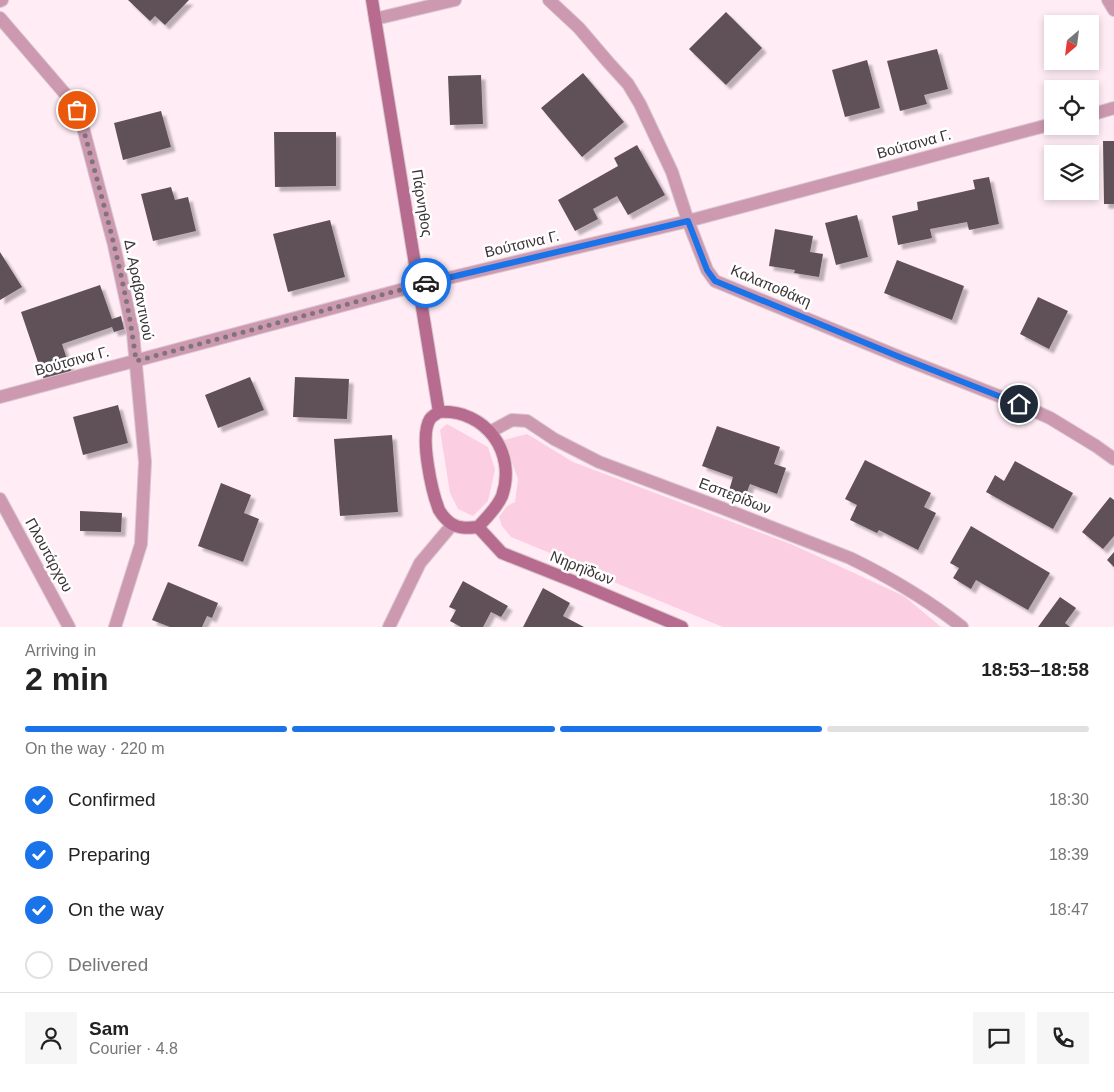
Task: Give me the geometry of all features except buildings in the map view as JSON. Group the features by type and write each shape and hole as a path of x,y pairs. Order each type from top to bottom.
{"street":[{"name":"Πάρνηθος","path":"372,0 439,412"},
{"path":"375,19 455,0"},
{"name":"Καλαποθάκη","path":"549,0 578,28 628,84 640,104 672,172 707,270 715,281 893,355 1019,404 1050,418 1114,459"},
{"path":"1108,0 1114,10"},
{"name":"Δ. Αραβαντινού","path":"0,18 77,110 114,246 133,332 145,462 141,544 115,627"},
{"path":"1099,112 1114,108"},
{"name":"Βούτσινα Γ.","path":"0,397 419,285 688,221 1044,126"},
{"path":"439,412 466,415 487,428 490,432 501,448 505,460 506,472 501,498 495,508 478,527 466,528 452,525 440,511 427,466 427,429 429,420 439,412"},
{"name":"Εσπερίδων","path":"490,432 512,420 527,421 554,439 598,462 740,515 868,566 929,602 962,627"},
{"name":"Πλουτάρχου","path":"0,499 70,627"},
{"path":"389,627 420,563 452,525"},
{"name":"Νηρηϊδων","path":"478,527 502,553 682,627"}],"shaded area":[{"path":"447,424 488,447 495,470 488,501 473,516 458,509 450,493 440,430"},
{"path":"527,434 573,462 793,545 904,596 941,627 723,627 511,537 502,526 499,517 507,506 515,502 518,479 504,440"}],"way so far":[{"path":"77,110 114,246 133,332 136,361 426,283"}],"route":[{"path":"426,283 688,221 707,270 715,281 1019,404"}]}
